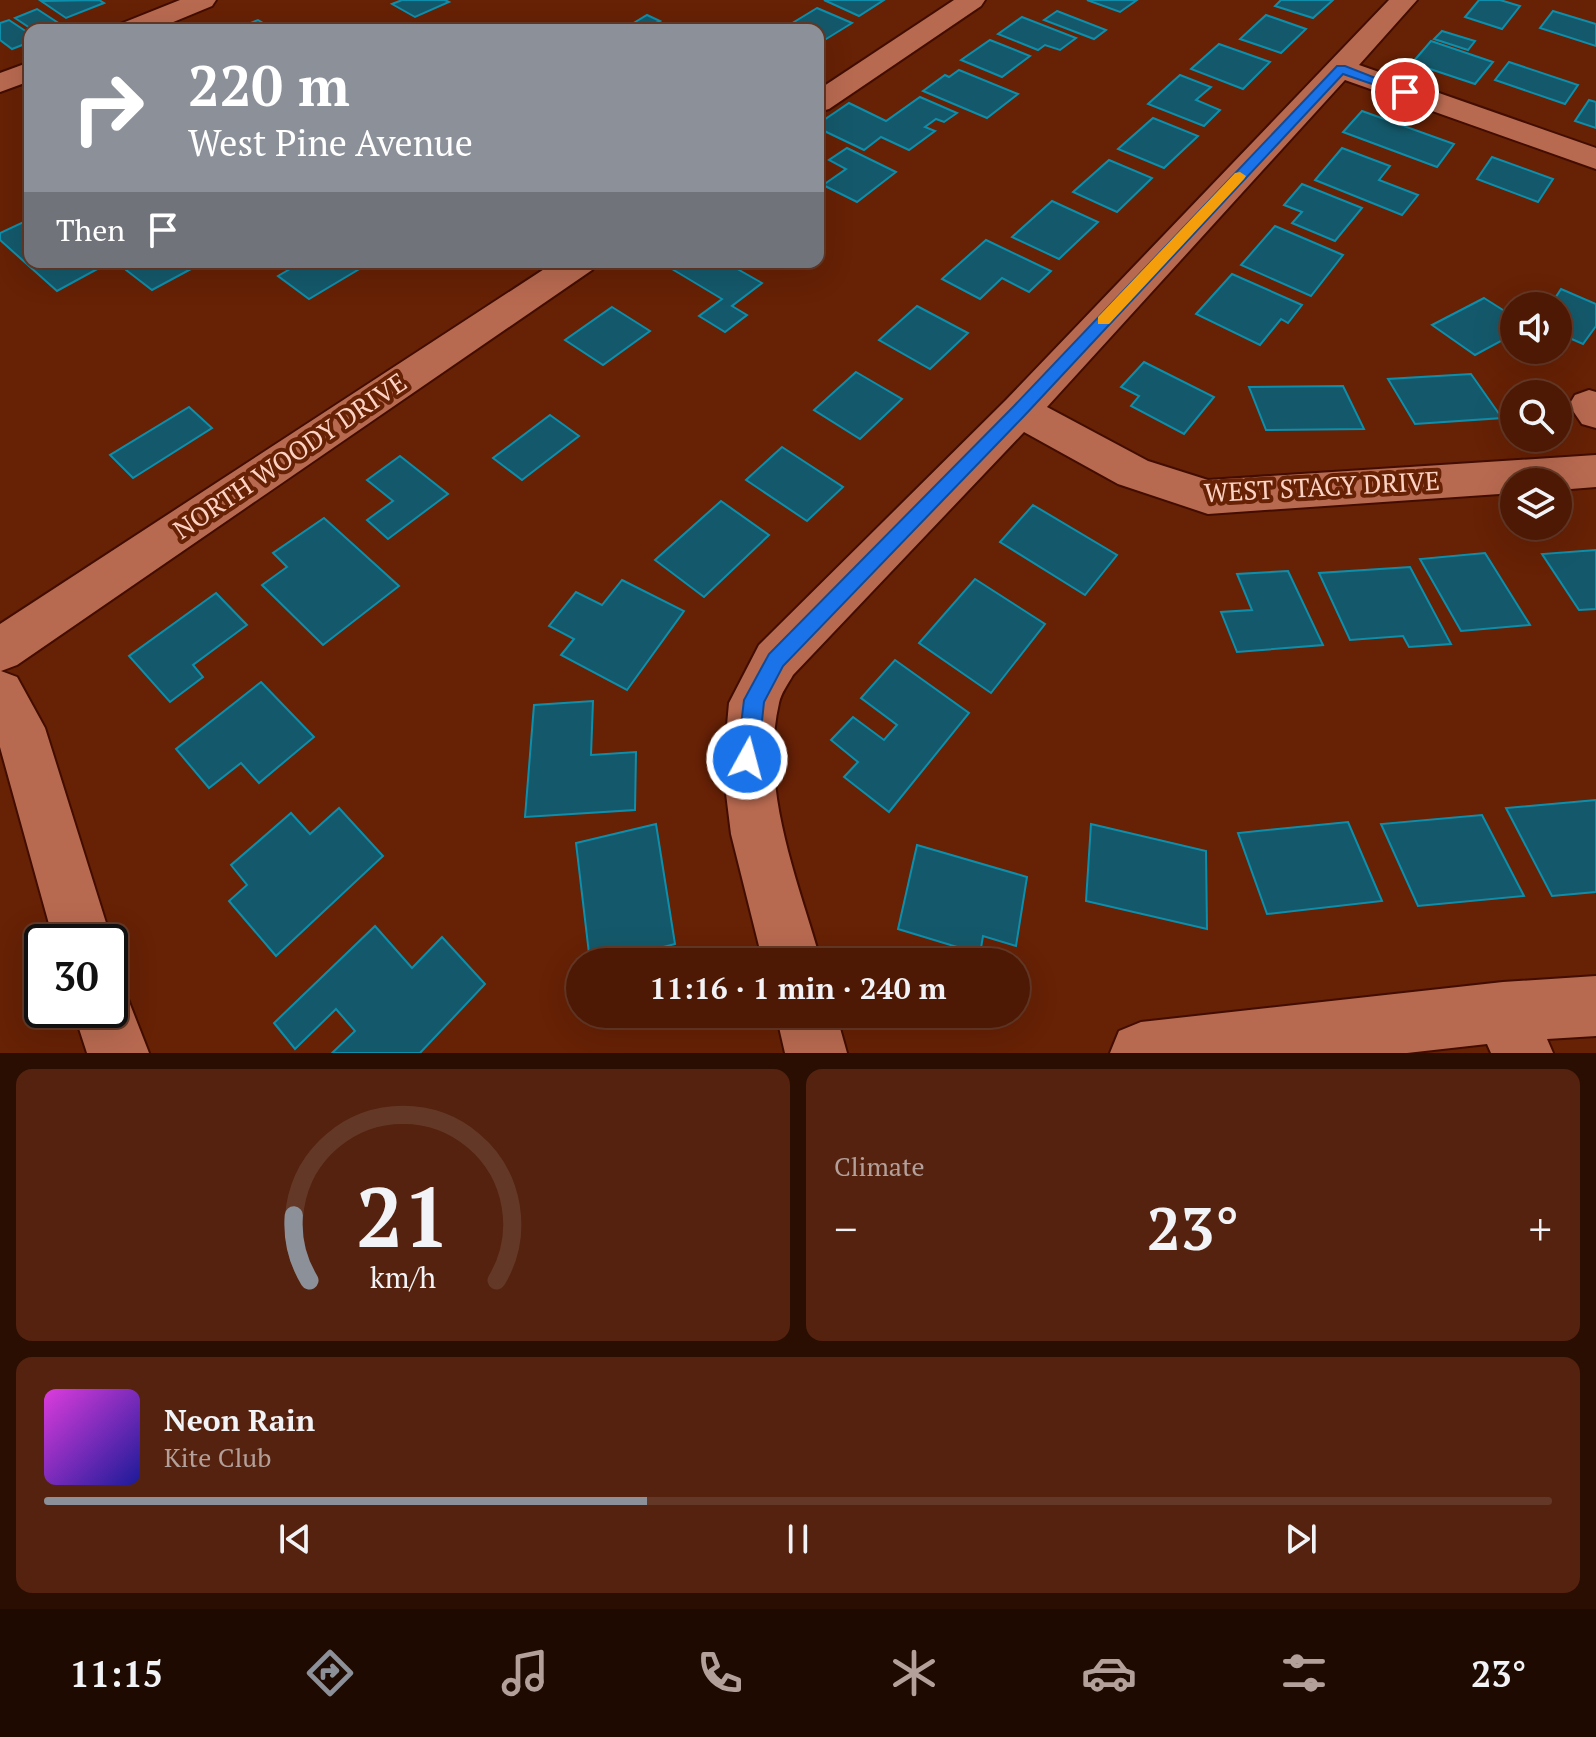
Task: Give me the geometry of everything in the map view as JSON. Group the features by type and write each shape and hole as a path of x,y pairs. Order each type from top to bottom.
{"street":[{"path":"145,24 203,0"},
{"path":"824,99 972,0"},
{"path":"788,948 750,801 747,759 754,700 776,660 1020,410 1404,0"},
{"path":"1341,69 1596,159"},
{"name":"NORTH WOODY DRIVE","path":"0,650 571,268"},
{"name":"WEST STACY DRIVE","path":"1020,410 1115,467 1164,487 1208,497 1596,471"},
{"path":"7,721 77,924"},
{"path":"1141,1053 1513,1033 1596,1006"},
{"path":"109,1028 118,1053"},
{"path":"810,1028 816,1053"}],"building":[{"path":"99,0 104,3 66,18 41,1"},
{"path":"402,0 449,2 415,17 392,4"},
{"path":"824,0 884,0 859,16"},
{"path":"1087,0 1137,0 1120,12"},
{"path":"1281,0 1333,0 1313,18 1275,6"},
{"path":"1479,0 1500,0 1520,6 1502,29 1465,17"},
{"path":"817,8 852,23 824,40 824,24 791,24"},
{"path":"37,9 60,24 24,24 15,18"},
{"path":"1057,11 1106,30 1094,39 1044,20"},
{"path":"1553,11 1596,24 1596,46 1540,28"},
{"path":"647,15 660,21 654,24 632,24"},
{"path":"1266,15 1306,29 1281,53 1240,39"},
{"path":"1022,17 1076,38 1060,50 1045,45 1038,50 998,34"},
{"path":"9,20 24,30 24,44 12,49 0,40 0,23"},
{"path":"1442,31 1475,41 1468,50 1434,39"},
{"path":"990,40 1030,56 1002,77 961,60"},
{"path":"1431,41 1493,62 1475,84 1412,63"},
{"path":"1219,44 1270,62 1243,89 1191,69"},
{"path":"1509,62 1578,85 1565,104 1495,80"},
{"path":"959,70 1018,94 987,118 923,91 945,75 949,77"},
{"path":"1180,75 1211,87 1196,100 1220,110 1204,126 1148,104"},
{"path":"920,97 957,113 944,122 936,119 925,127 935,131 909,150 881,137 864,150 824,131 824,120 849,103 886,121"},
{"path":"1589,100 1596,102 1596,128 1575,121"},
{"path":"1362,111 1454,144 1437,167 1343,132"},
{"path":"1153,118 1198,136 1164,168 1118,149"},
{"path":"847,148 896,172 857,202 824,186 846,169 829,160"},
{"path":"1342,148 1390,166 1379,180 1418,195 1402,215 1315,180"},
{"path":"1492,157 1553,179 1538,202 1477,179"},
{"path":"1109,160 1152,178 1117,212 1073,192"},
{"path":"1302,184 1362,208 1335,241 1292,223 1302,212 1284,205"},
{"path":"1052,201 1098,222 1059,259 1012,237"},
{"path":"24,222 24,261 0,240 0,233"},
{"path":"1275,226 1343,255 1311,296 1241,265"},
{"path":"986,240 1051,271 1029,292 1002,278 980,299 942,279"},
{"path":"31,268 99,268 57,291"},
{"path":"130,268 193,268 152,290 126,270"},
{"path":"292,268 361,268 309,299 278,276"},
{"path":"736,268 762,283 732,306 747,315 725,332 699,316 722,299 672,269"},
{"path":"1232,274 1302,305 1288,323 1281,319 1260,345 1196,314"},
{"path":"1572,294 1596,304 1596,326 1583,344 1572,339"},
{"path":"1484,298 1500,308 1500,342 1475,355 1432,325"},
{"path":"917,306 968,333 930,369 879,340"},
{"path":"612,307 650,331 603,365 565,340"},
{"path":"1144,362 1214,397 1184,434 1131,406 1139,396 1121,387"},
{"path":"856,372 902,399 860,439 814,410"},
{"path":"1471,374 1500,418 1415,424 1388,379"},
{"path":"1343,386 1364,429 1266,430 1249,387"},
{"path":"189,407 212,428 133,478 110,455"},
{"path":"550,415 579,436 522,480 493,458"},
{"path":"782,447 843,487 807,521 746,480"},
{"path":"400,456 448,494 388,539 367,520 393,501 367,480"},
{"path":"721,501 769,535 704,597 655,560"},
{"path":"1033,505 1117,555 1085,595 1000,542"},
{"path":"324,518 399,586 323,645 262,585 287,567 273,553"},
{"path":"1596,550 1596,609 1579,610 1542,554"},
{"path":"1485,553 1530,625 1461,631 1420,559"},
{"path":"1410,567 1451,644 1409,647 1403,636 1350,640 1319,573"},
{"path":"1288,571 1323,645 1237,652 1221,612 1252,610 1237,574"},
{"path":"975,579 1045,624 991,693 919,643"},
{"path":"622,580 684,611 627,690 561,655 574,639 549,626 576,592 602,605"},
{"path":"216,593 247,625 193,665 203,677 170,702 129,656"},
{"path":"895,660 969,713 889,812 844,777 858,762 831,740 853,717 884,740 897,725 861,698"},
{"path":"261,682 314,737 259,783 241,763 209,788 176,749"},
{"path":"593,701 591,755 636,752 635,810 525,817 534,705"},
{"path":"1596,800 1596,892 1552,896 1506,808"},
{"path":"339,808 383,856 276,956 229,901 247,885 231,865 291,813 310,834"},
{"path":"1482,815 1524,896 1418,906 1381,824"},
{"path":"1348,822 1382,901 1267,914 1238,833"},
{"path":"656,824 675,944 659,948 588,948 576,843"},
{"path":"1091,824 1206,851 1207,929 1086,901"},
{"path":"917,845 1027,877 1016,946 983,936 981,948 960,948 898,929"},
{"path":"375,926 412,968 442,937 485,984 420,1053 332,1053 355,1031 336,1009 295,1049 274,1023"}],"slow traffic":[{"path":"1104,321 1240,176"}],"route":[{"path":"747,759 754,700 776,660 1020,410 1341,69 1405,92"}]}
